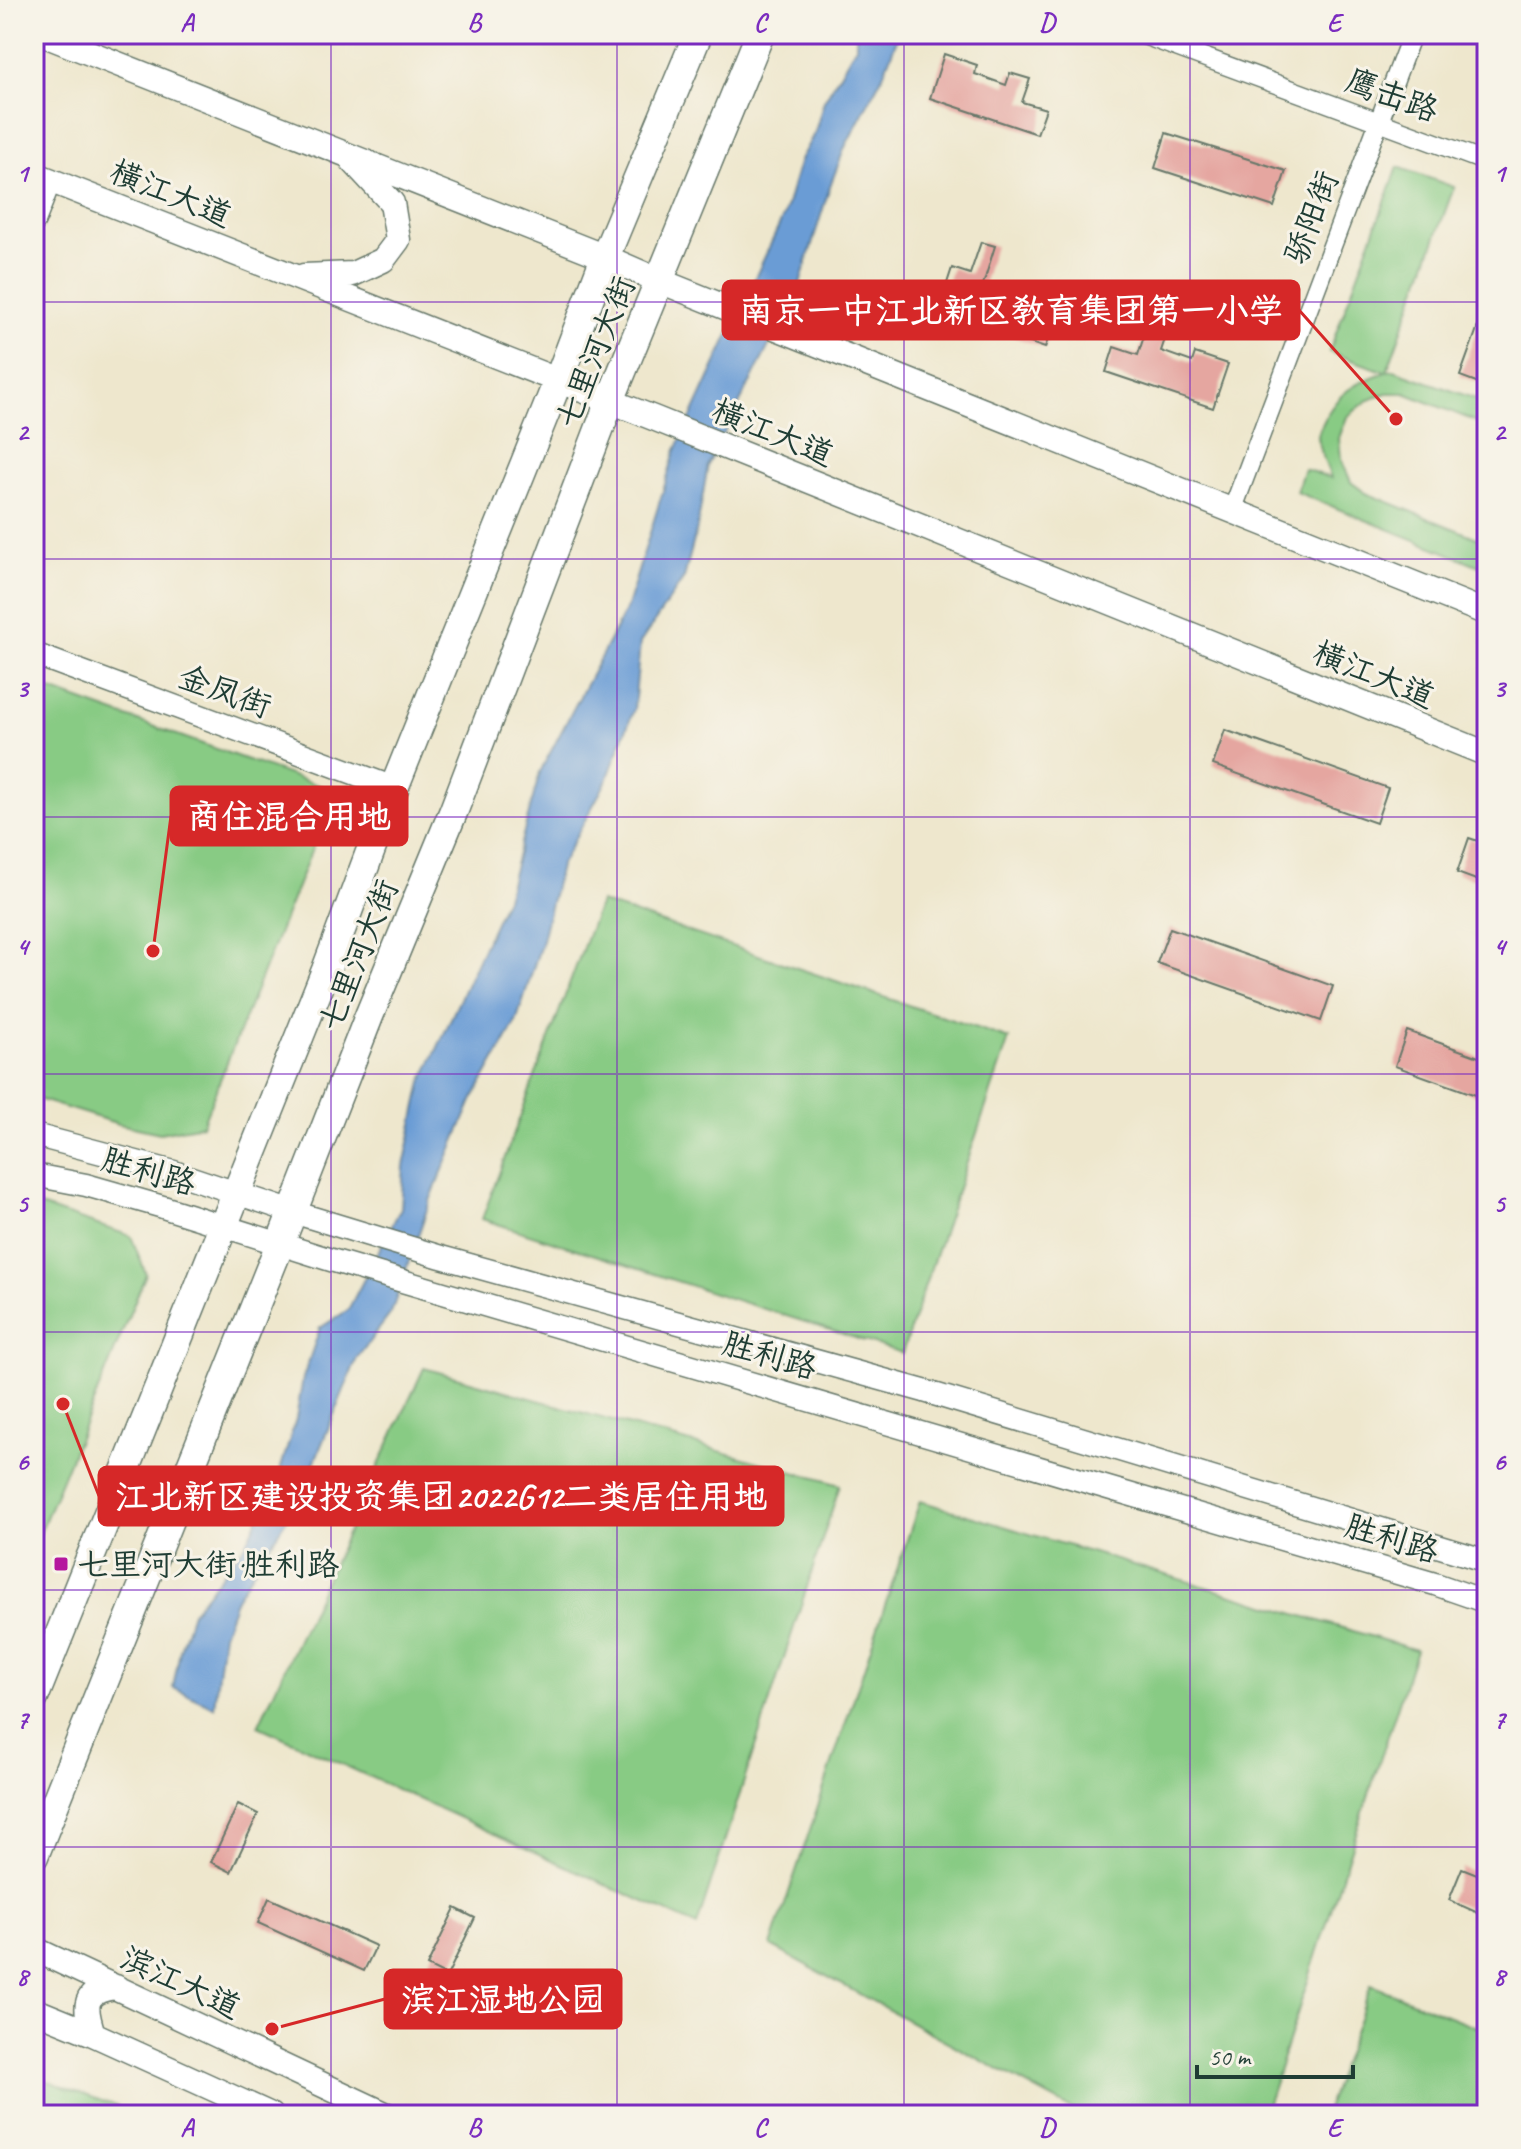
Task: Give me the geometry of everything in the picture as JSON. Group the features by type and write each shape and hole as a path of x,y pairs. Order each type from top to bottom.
{"main road":[{"path":"42,34 605,257 1487,613"},
{"name":"七里河大街","path":"34,1698 326,970 394,788 605,257 698,34"},
{"name":"七里河大街","path":"34,1856 454,810 610,401 760,34"},
{"path":"294,276 353,274 383,260 398,240 392,203 346,154"},
{"name":"横江大道","path":"42,177 656,419 1487,754"},
{"path":"34,1795 64,1782"},
{"name":"滨江大道","path":"34,1949 387,2115"},
{"path":"93,2034 86,2012 88,2000 99,1989 116,1987"},
{"path":"34,2010 271,2115"}],"street":[{"name":"鹰击路","path":"1141,34 1487,162"},
{"name":"骄阳街","path":"1232,511 1412,34"},
{"path":"34,221 42,177"},
{"name":"金凤街","path":"34,654 394,788"},
{"path":"39,1176 57,1173 62,1165 61,1155 45,1138"},
{"name":"胜利路","path":"45,1138 174,1172 441,1257 924,1391 1487,1561"},
{"name":"胜利路","path":"39,1176 86,1185 1487,1602"}],"green space":[{"path":"1398,167 1454,187 1387,371 1394,370 1487,403 1487,426 1405,393 1386,393 1367,401 1347,417 1339,438 1341,459 1351,482 1366,493 1487,542 1487,569 1296,492 1304,469 1331,478 1318,435 1334,404 1356,385 1386,372 1329,352"},
{"path":"34,684 326,788 330,804 202,1125 160,1133 34,1098"},
{"path":"600,902 1009,1039 902,1353 482,1219"},
{"path":"34,1204 131,1236 146,1274 39,1535 34,1533"},
{"path":"424,1368 840,1485 697,1926 258,1726"},
{"path":"920,1501 1416,1650 1264,2115 1082,2115 771,1946"},
{"path":"1371,1985 1487,2031 1487,2115 1324,2115"},
{"path":"34,2076 140,2115 34,2115"}],"water":[{"path":"856,34 899,34 883,75 845,147 799,287 708,465 684,578 640,643 634,709 607,780 560,866 541,944 516,1022 472,1101 431,1198 391,1313 357,1358 299,1500 236,1598 223,1634 214,1707 173,1688 180,1650 192,1612 246,1544 279,1474 296,1419 303,1378 320,1328 348,1310 401,1208 404,1166 422,1082 506,898 540,772 627,607 675,452 784,215 800,160 815,132 824,101 856,46"}],"building":[{"path":"944,54 977,65 975,74 1006,85 1010,73 1030,79 1022,102 1046,109 1037,134 930,98"},
{"path":"1166,133 1286,171 1274,207 1155,168"},
{"path":"981,242 995,246 982,288 1013,298 1017,286 1037,293 1030,315 1053,323 1045,348 938,311 952,268 970,274"},
{"path":"1487,307 1487,386 1460,376"},
{"path":"1145,333 1165,339 1161,351 1192,362 1195,353 1228,364 1213,408 1106,372 1114,347 1138,355"},
{"path":"1225,730 1388,788 1376,823 1213,765"},
{"path":"1469,838 1487,844 1487,884 1457,873"},
{"path":"1170,928 1333,986 1321,1021 1157,963"},
{"path":"1407,1031 1487,1060 1487,1099 1395,1066"},
{"path":"238,1804 258,1814 231,1872 211,1862"},
{"path":"1462,1868 1487,1878 1487,1917 1449,1900"},
{"path":"269,1898 376,1946 364,1971 258,1923"},
{"path":"455,1908 475,1918 447,1976 427,1966"}],"place":[{"name":"南京一中江北新区教育集团第一小学","path":"1396,419"},
{"name":"商住混合用地","path":"153,951"},
{"name":"江北新区建设投资集团2022G12二类居住用地","path":"63,1404"},
{"name":"七里河大街·胜利路","path":"61,1564"},
{"name":"滨江湿地公园","path":"272,2029"}]}
